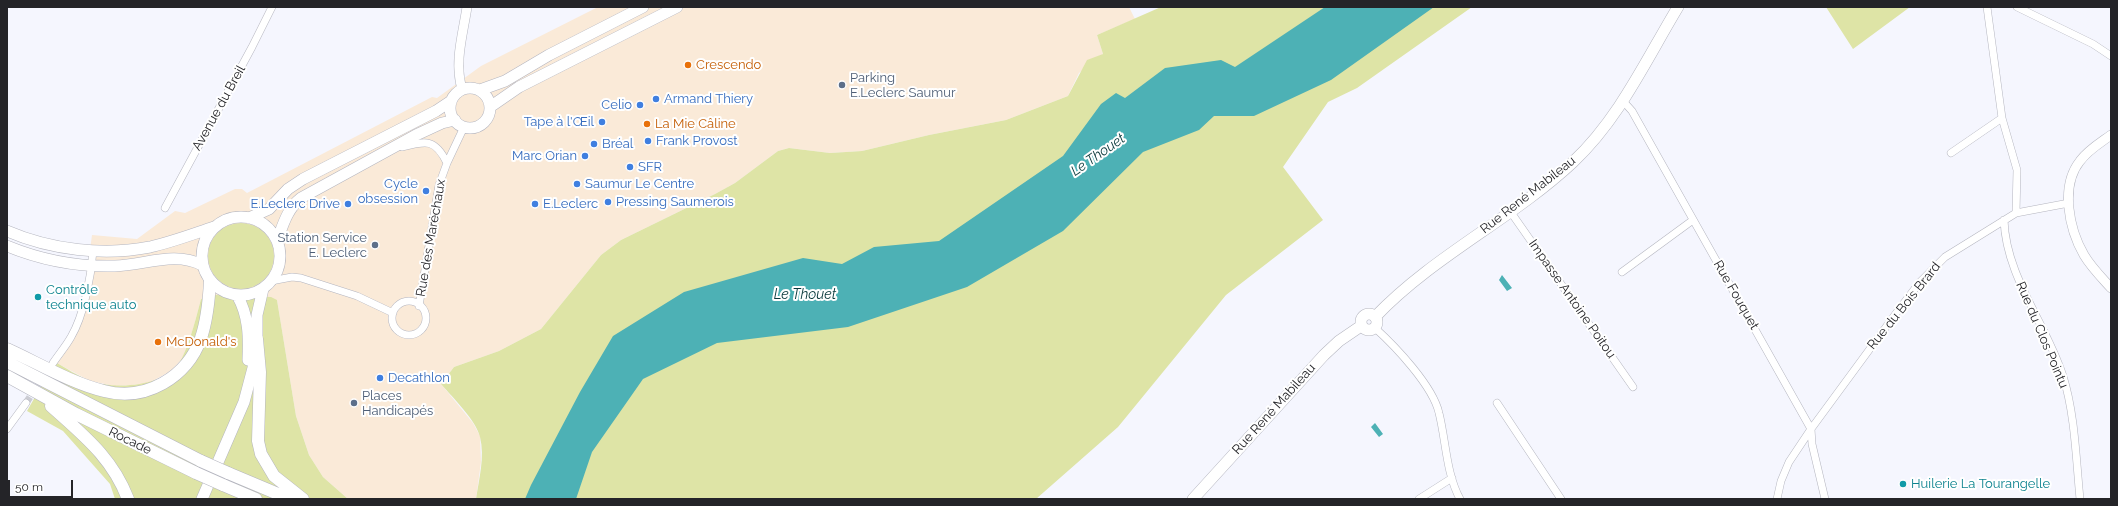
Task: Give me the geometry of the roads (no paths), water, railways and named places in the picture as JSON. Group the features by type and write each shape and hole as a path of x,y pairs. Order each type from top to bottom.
{"highway":[{"path":"7,349 100,390 122,394 144,392 168,381 179,372 196,351 205,323 210,281"},
{"path":"257,339 260,372 258,440 261,454 267,467 274,476 303,499"},
{"path":"7,362 201,461 290,499"},
{"name":"Rocade","path":"7,376 93,422 196,473 256,499"},
{"path":"35,392 89,440 106,458 119,477 128,499"}],"main road":[{"path":"480,90 505,81 550,54 644,7"},
{"path":"490,107 519,87 677,7"},
{"name":"Rue René Mabileau","path":"1193,499 1324,355 1339,341 1361,326 1360,320 1365,314 1370,314 1375,322 1391,300 1557,177 1574,162 1605,128 1623,101 1678,7"},
{"path":"7,231 45,244 93,250 122,250 149,247 215,227 231,218 249,218 269,209 296,184 436,111 451,101 462,89 471,87 480,90 489,100 490,113 482,124 477,127 464,127 455,120 450,111 451,101"},
{"path":"202,499 244,402 253,368 257,339 257,315 267,285 279,262 277,241 287,215 294,203 383,152 432,128 455,120"},
{"path":"249,218 260,223 270,231 277,241"},
{"path":"215,227 204,244 202,265 210,281 217,288 237,295 250,294 267,285"},
{"path":"7,246 40,258 92,265 125,265 174,258 189,259 202,265"},
{"path":"196,499 233,416 246,373 248,322 242,304 237,295"}],"street":[{"name":"Avenue du Breil","path":"165,208 272,7"},
{"path":"462,89 458,77 458,64 467,7"},
{"path":"1988,7 2002,118 2017,170 2016,213"},
{"path":"2018,7 2093,44 2111,56"},
{"name":"Rue Fouquet","path":"1623,101 1632,111 1811,429 1812,444 1825,499"},
{"path":"1952,153 2002,118"},
{"name":"Rue des Maréchaux","path":"419,306 439,186 447,163 464,127"},
{"path":"2111,136 2087,153 2079,162 2073,175 2069,203 2071,223 2080,247 2085,256 2111,288"},
{"path":"383,152 419,142 429,143 439,149 447,163"},
{"name":"Rue du Bois Brard","path":"1777,499 1781,481 1789,462 1811,429 1920,282 1945,257 2016,213 2069,203"},
{"name":"Impasse Antoine Poitou","path":"1510,211 1633,387"},
{"path":"1622,272 1693,220"},
{"name":"Rue du Clos Pointu","path":"2004,220 2009,256 2062,375 2068,398 2080,499"},
{"path":"53,363 71,338 78,323 92,265 93,250"},
{"path":"267,285 295,277 358,296 393,313"},
{"name":"Rue des Maréchaux","path":"411,302 419,306 424,312 425,324 420,331 412,335 402,334 395,328 392,322 393,313 403,303 411,302"},
{"path":"1375,322 1423,382 1432,396 1439,411 1452,478 1460,499"},
{"path":"7,429 26,403"},
{"path":"1497,403 1561,499"},
{"path":"1419,499 1452,478"}],"water":[{"name":"Le Thouet","path":"1325,7 1434,7 1331,80 1254,116 1214,116 1199,130 1143,152 1063,231 967,287 848,327 717,343 643,379 592,452 576,499 525,499 580,392 613,336 684,292 803,258 842,264 874,247 939,241 1063,156 1101,104 1116,93 1125,98 1165,68 1221,60 1235,67"},
{"path":"1502,275 1512,288 1507,291 1499,280"},
{"path":"1375,423 1383,434 1379,437 1371,427"}],"tunnel":[{"path":"26,403 43,377"}],"place":[{"name":"Crescendo","path":"688,65"},
{"name":"Parking E.Leclerc Saumur","path":"842,85"},
{"name":"Armand Thiery","path":"656,99"},
{"name":"Celio","path":"640,105"},
{"name":"Tape à l'Œil","path":"602,122"},
{"name":"La Mie Câline","path":"647,124"},
{"name":"Frank Provost","path":"648,141"},
{"name":"Bréal","path":"594,144"},
{"name":"Marc Orian","path":"585,156"},
{"name":"SFR","path":"630,167"},
{"name":"Saumur Le Centre","path":"577,184"},
{"name":"Cycle obsession","path":"426,191"},
{"name":"Pressing Saumerois","path":"608,202"},
{"name":"E.Leclerc Drive","path":"348,204"},
{"name":"E.Leclerc","path":"535,204"},
{"name":"Station Service E. Leclerc","path":"375,245"},
{"name":"Contrôle technique auto","path":"38,297"},
{"name":"McDonald's","path":"158,342"},
{"name":"Decathlon","path":"380,378"},
{"name":"Places Handicapés","path":"354,403"},
{"name":"Huilerie La Tourangelle","path":"1903,484"}]}
